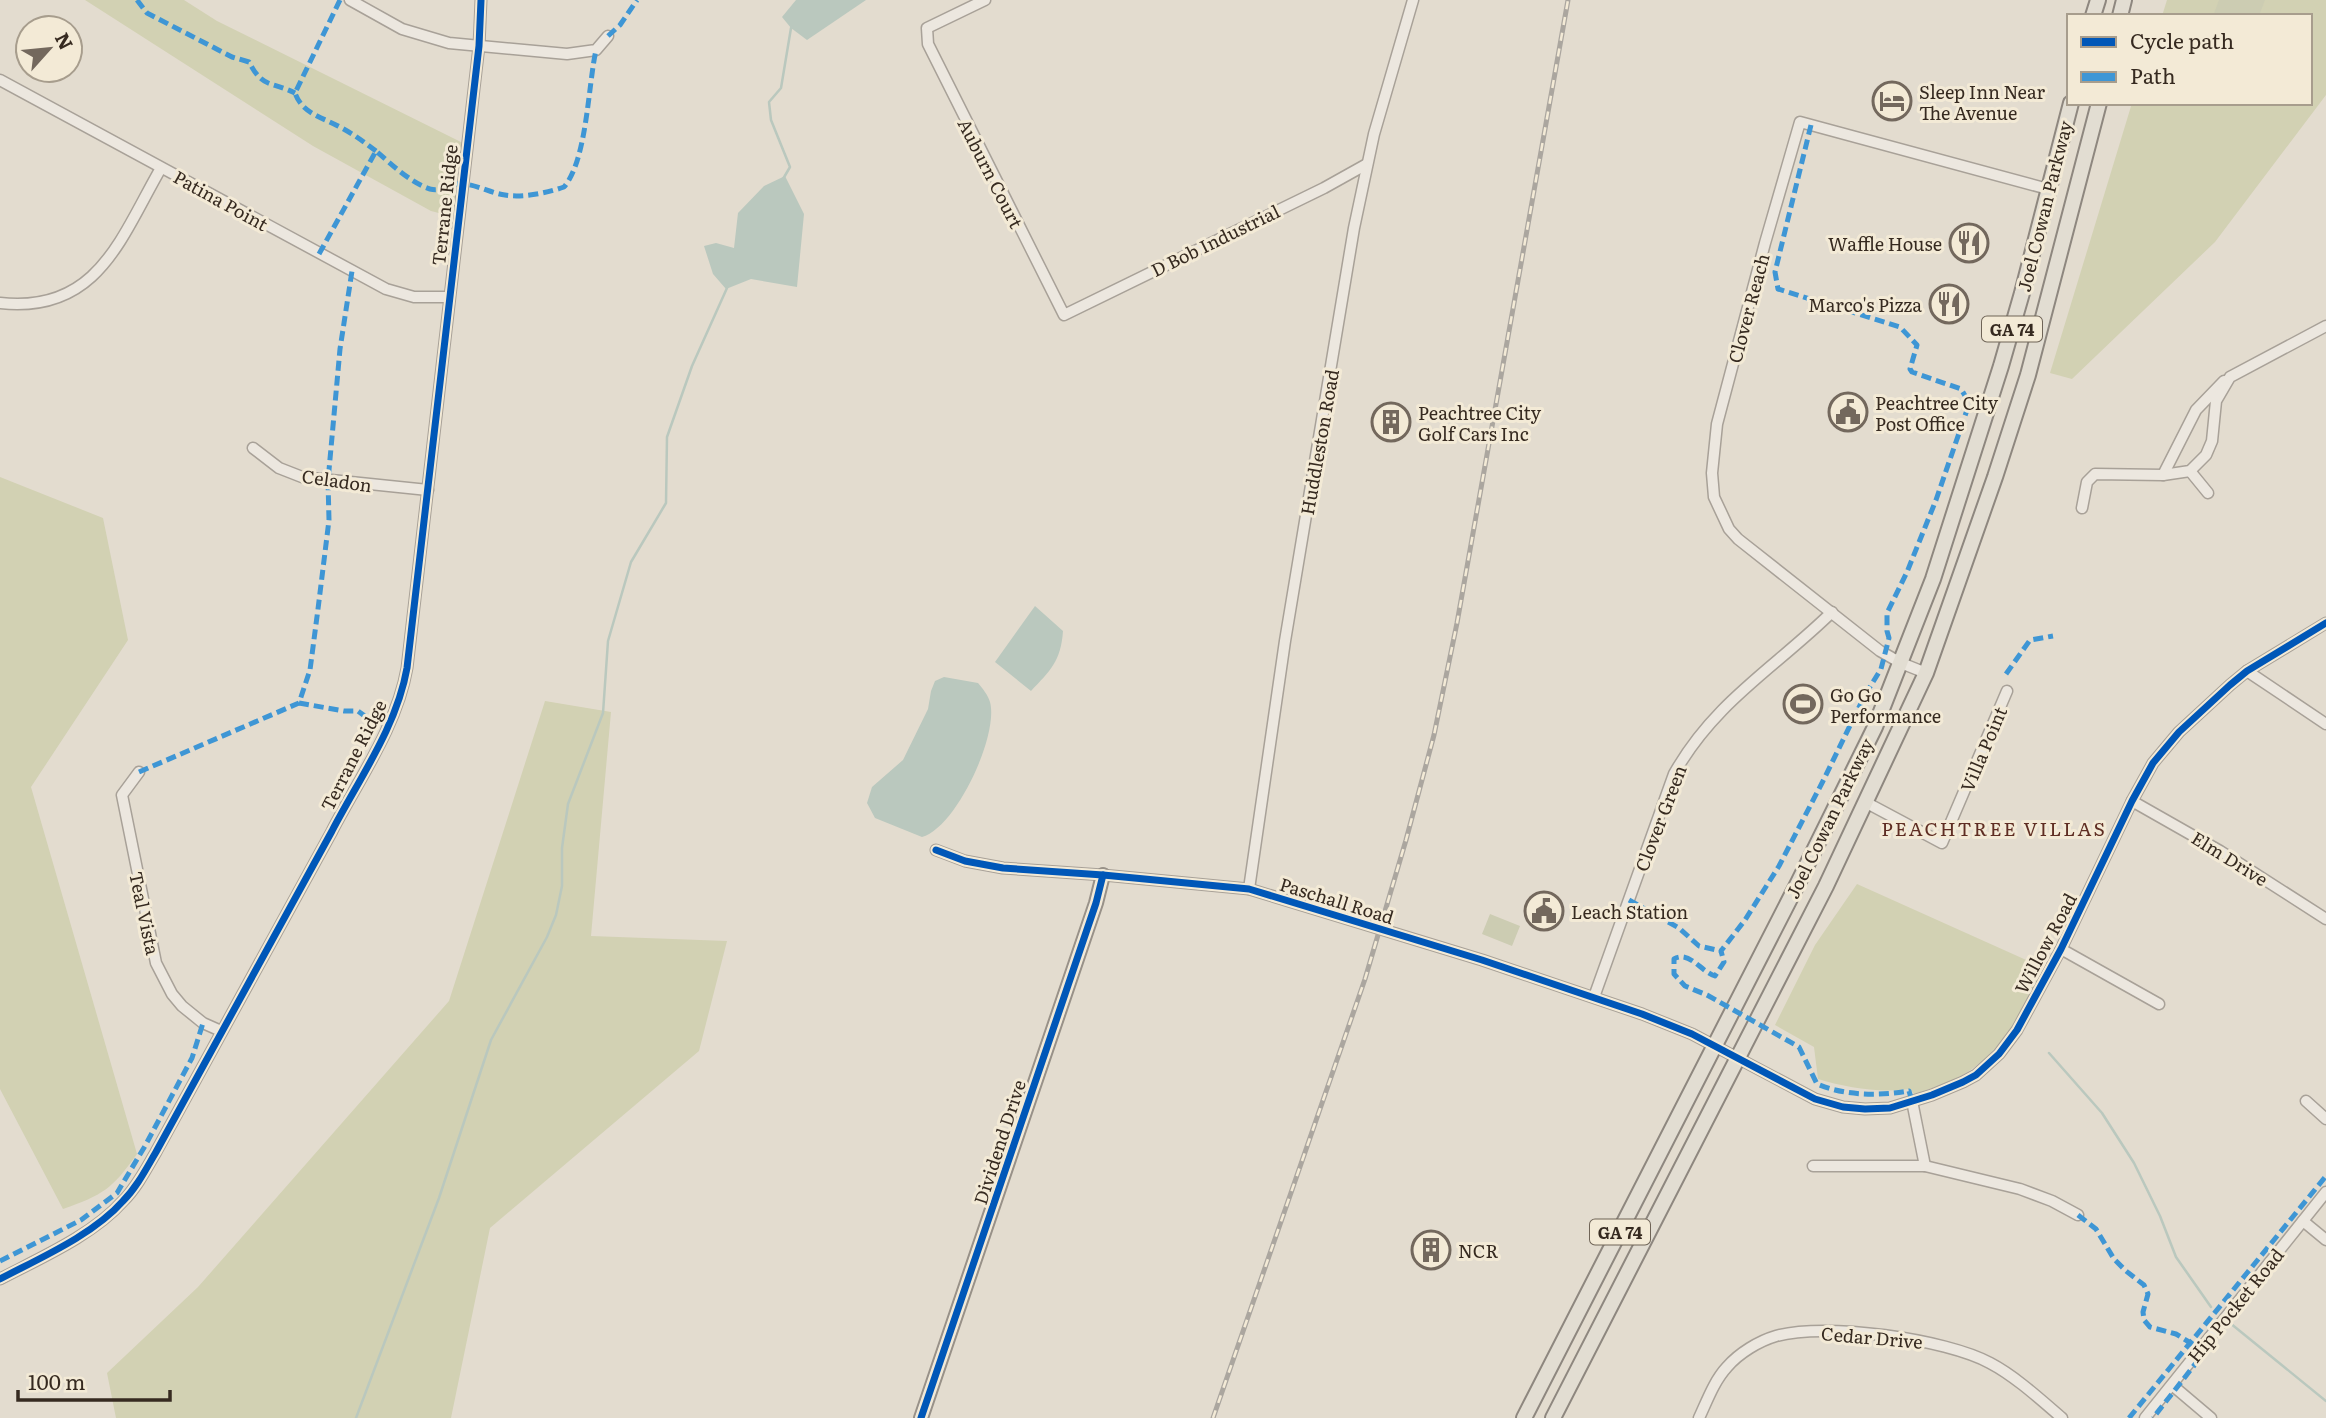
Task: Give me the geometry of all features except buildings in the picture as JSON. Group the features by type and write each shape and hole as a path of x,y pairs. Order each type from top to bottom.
{"main road":[{"name":"Joel Cowan Parkway","path":"1524,1418 1875,727 1933,579 2001,366 2070,105"},
{"name":"Joel Cowan Parkway","path":"1553,1418 1867,803 1926,673 2028,375 2098,105"}],"street":[{"path":"349,0 402,29 421,36 479,46 567,54 596,50 608,36"},
{"name":"Terrane Ridge","path":"0,1279 85,1232 123,1202 151,1161 336,822 400,697 407,668 428,490 479,46 481,0"},
{"name":"Auburn Court","path":"985,0 927,28 928,44 1064,315"},
{"name":"Huddleston Road","path":"1249,889 1284,641 1367,164 1413,0"},
{"name":"Patina Point","path":"0,80 386,289 414,297 449,297"},
{"name":"Clover Reach","path":"1926,673 1886,654 1738,539 1720,512 1714,497 1713,446 1724,399 1800,122 2028,185 2048,188"},
{"name":"D Bob Industrial","path":"1064,315 1367,164"},
{"path":"0,303 39,302 72,291 86,281 111,257 162,168"},
{"path":"2163,475 2196,410 2220,384 2326,326"},
{"path":"2082,508 2087,482 2095,474 2163,475 2190,471 2206,455 2212,441 2216,401 2230,377"},
{"name":"Celadon","path":"253,448 279,468 302,477 428,490"},
{"path":"2190,471 2208,493"},
{"name":"Clover Green","path":"1594,996 1674,774 1686,752 1712,718 1832,612"},
{"name":"Willow Road","path":"1714,1046 1815,1099 1864,1109 1890,1108 1931,1095 1976,1074 1999,1054 2017,1030 2061,949 2132,801 2153,764 2179,732 2247,671 2326,623"},
{"path":"2247,671 2326,724"},
{"name":"Villa Point","path":"1867,803 1942,843 2007,691"},
{"name":"Teal Vista","path":"139,772 122,795 156,963 172,994 182,1006 203,1023 221,1031"},
{"name":"Elm Drive","path":"2132,801 2220,850 2326,919"},
{"name":"Paschall Road","path":"936,850 965,861 1003,868 1249,889 1594,996 1692,1034 1714,1046"},
{"name":"Dividend Drive","path":"921,1418 1092,916 1103,875"},
{"path":"2061,949 2159,1004"},
{"path":"1912,1101 1925,1166"},
{"path":"2306,1101 2326,1119"},
{"path":"1814,1166 1925,1166 2020,1189 2052,1200 2078,1215"},
{"name":"Hip Pocket Road","path":"2145,1418 2326,1192"},
{"path":"2303,1221 2326,1240"},
{"name":"Cedar Drive","path":"1699,1418 1727,1367 1759,1342 1795,1332 1829,1332 1922,1341 1945,1345 1970,1354 1992,1364 2062,1418"},
{"path":"2172,1385 2211,1418"}],"green space":[{"path":"85,0 184,0 217,21 467,145 458,218 431,211 313,146"},
{"path":"2167,0 2326,0 2326,95 2215,242 2072,379 2050,373 2131,105 2312,105 2312,14 2163,14"},
{"path":"2219,0 2265,0 2260,14 2214,14"},
{"path":"0,477 103,518 128,640 31,787 137,1154 106,1189 63,1209 0,1089"},
{"path":"545,701 611,712 591,936 727,941 699,1051 490,1228 451,1418 116,1418 107,1373 198,1287 449,1001"},
{"path":"1857,884 2046,969 2008,1034 1982,1061 1951,1081 1914,1094 1910,1089 1875,1090 1818,1079 1814,1047 1775,1025 1815,945"},
{"path":"1490,914 1520,926 1512,946 1482,934"}],"shaded area":[{"path":"796,0 866,0 807,40 782,17"},
{"path":"785,176 804,214 797,287 751,279 726,289 713,274 704,246 716,243 734,248 738,213 764,186"},
{"path":"1035,606 1063,631 1057,658 1031,691 995,662"},
{"path":"944,677 978,683 989,699 991,717 981,757 961,799 935,830 922,837 875,818 867,803 872,787 903,760 928,709 935,681"}],"waterway":[{"path":"783,179 790,167 771,120 769,102 781,88 793,27"},
{"path":"356,1418 439,1198 491,1040 547,937 556,915 562,886 562,848 568,804 603,713 608,641 631,562 666,503 667,437 692,366 727,288"},
{"path":"2049,1053 2102,1113 2134,1163 2160,1216 2176,1257 2211,1307"},
{"path":"2230,1323 2326,1401"}],"railway":[{"path":"1213,1418 1365,979 1434,735 1457,623 1568,0"}],"marked path":[{"path":"137,0 147,13 232,57 249,62 263,81 295,93"},
{"path":"340,0 295,93 307,110 376,151"},
{"path":"608,36 620,25 637,0"},
{"path":"319,254 376,151 409,178 430,189 462,184 499,194 519,196 564,187 578,159 596,50"},
{"path":"1811,125 1775,272 1778,289 1900,327 1917,345 1910,369 1912,372 1961,389 1967,399 1967,410 1936,500 1887,613 1889,638 1881,669 1865,695 1779,866 1745,920 1721,951 1724,962 1715,976 1685,957 1674,959 1674,974 1685,986 1707,995 1799,1047 1817,1084 1862,1094 1909,1091 1912,1101"},
{"path":"139,772 299,703 310,670 329,520 328,481 340,349 352,271"},
{"path":"2006,674 2030,640 2053,636"},
{"path":"299,703 358,711 385,731"},
{"path":"1629,900 1679,928 1699,946 1721,951"},
{"path":"0,1261 81,1220 117,1193 192,1058 203,1023"},
{"path":"2129,1418 2326,1176"},
{"path":"2078,1215 2096,1229 2114,1259 2144,1285 2148,1294 2143,1312 2144,1320 2150,1327 2176,1334 2203,1354 2153,1418"}],"cycle path":[{"path":"0,1279 97,1225 137,1184 365,772 395,711 407,668 479,46 481,0"},
{"path":"936,850 965,861 1003,868 1249,889 1482,960 1642,1014 1692,1034 1815,1099 1843,1107 1890,1108 1963,1082 1976,1075 1999,1054 2017,1030 2061,949 2153,763 2179,732 2247,671 2326,623"},
{"path":"921,1418 1096,903 1103,875"}],"place":[{"name":"Sleep Inn Near The Avenue","path":"1892,101"},
{"name":"Waffle House","path":"1969,243"},
{"name":"Marco's Pizza","path":"1949,304"},
{"name":"Peachtree City Post Office","path":"1848,412"},
{"name":"Peachtree City Golf Cars Inc","path":"1391,422"},
{"name":"Go Go Performance","path":"1803,704"},
{"name":"Leach Station","path":"1544,911"},
{"name":"NCR","path":"1431,1250"}],"district":[{"name":"PEACHTREE VILLAS","path":"1994,828"}]}
